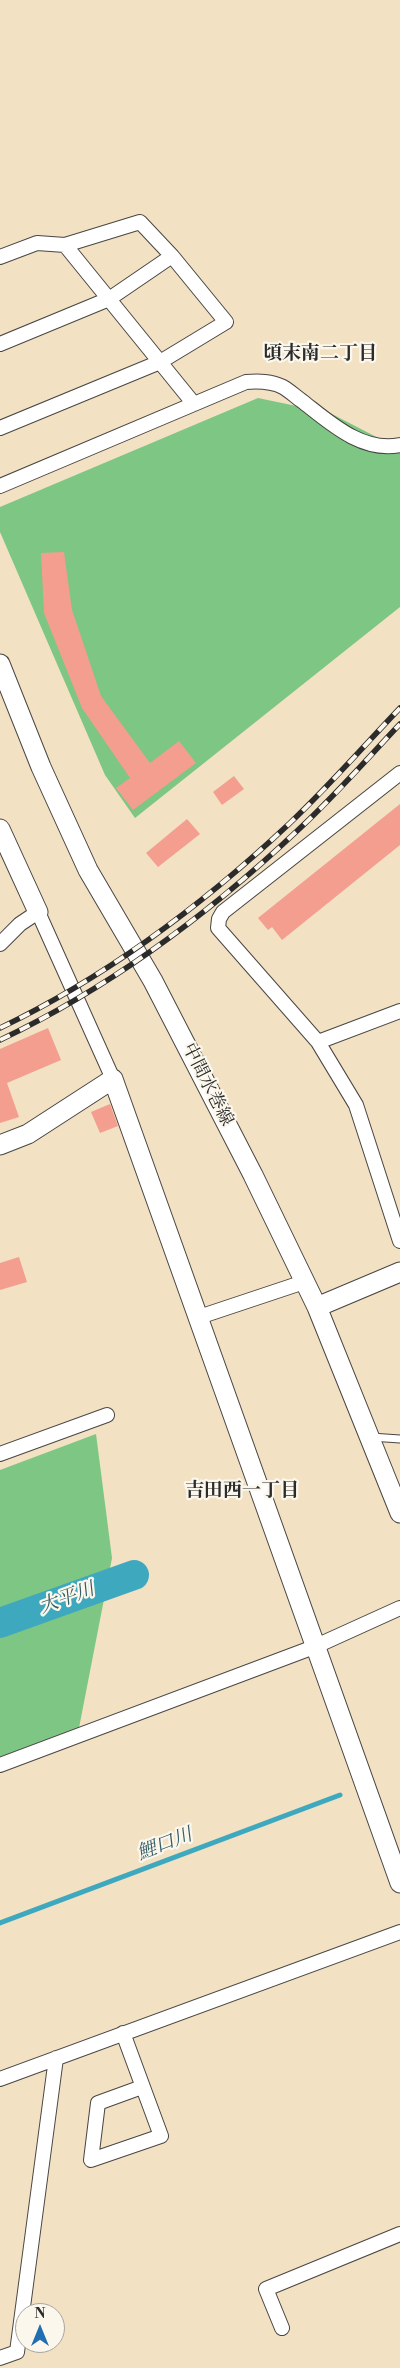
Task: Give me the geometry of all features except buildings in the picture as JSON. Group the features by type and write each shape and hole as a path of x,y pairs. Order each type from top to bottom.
{"street":[{"path":"0,257 37,243 66,245 140,222 172,256 226,322 160,362 0,428"},
{"path":"66,245 194,404"},
{"path":"0,344 110,299 172,256"},
{"path":"0,486 246,382 272,383 284,388 336,428 358,440 378,445 400,444"},
{"name":"中間水巻線","path":"0,664 40,767 88,870 153,981 254,1175 317,1307 371,1437 400,1513"},
{"path":"400,773 223,912 219,919 218,928 223,936 318,1042 356,1105 400,1241"},
{"path":"0,830 113,1079 400,1883"},
{"path":"0,944 20,924 38,912"},
{"path":"318,1042 400,1010"},
{"path":"0,1145 28,1134 113,1079"},
{"path":"317,1307 400,1272"},
{"path":"199,1317 304,1282"},
{"path":"0,1454 107,1415"},
{"path":"0,1765 314,1646 400,1608"},
{"path":"0,2079 400,1932"},
{"path":"123,2033 161,2136 91,2160 98,2103 142,2087"},
{"path":"0,2358 17,2352 56,2058"},
{"path":"282,2328 266,2288 400,2234"}],"lane":[{"path":"371,1437 400,1439"}],"green space":[{"path":"258,398 330,413 388,443 400,444 400,607 135,818 105,775 0,532 0,507"},
{"path":"96,1434 112,1558 78,1733 0,1762 0,1470"}],"waterway":[{"name":"大平川","path":"0,1623 134,1575"},
{"name":"鯉口川","path":"0,1923 340,1795"}],"railway":[{"path":"0,1028 78,986 116,962 189,910 224,882 290,823 400,708"},
{"path":"0,1040 80,997 119,973 194,919 264,861 310,818 400,724"}],"district":[{"name":"頃末南二丁目","path":"320,354"},
{"name":"吉田西一丁目","path":"242,1491"}]}
